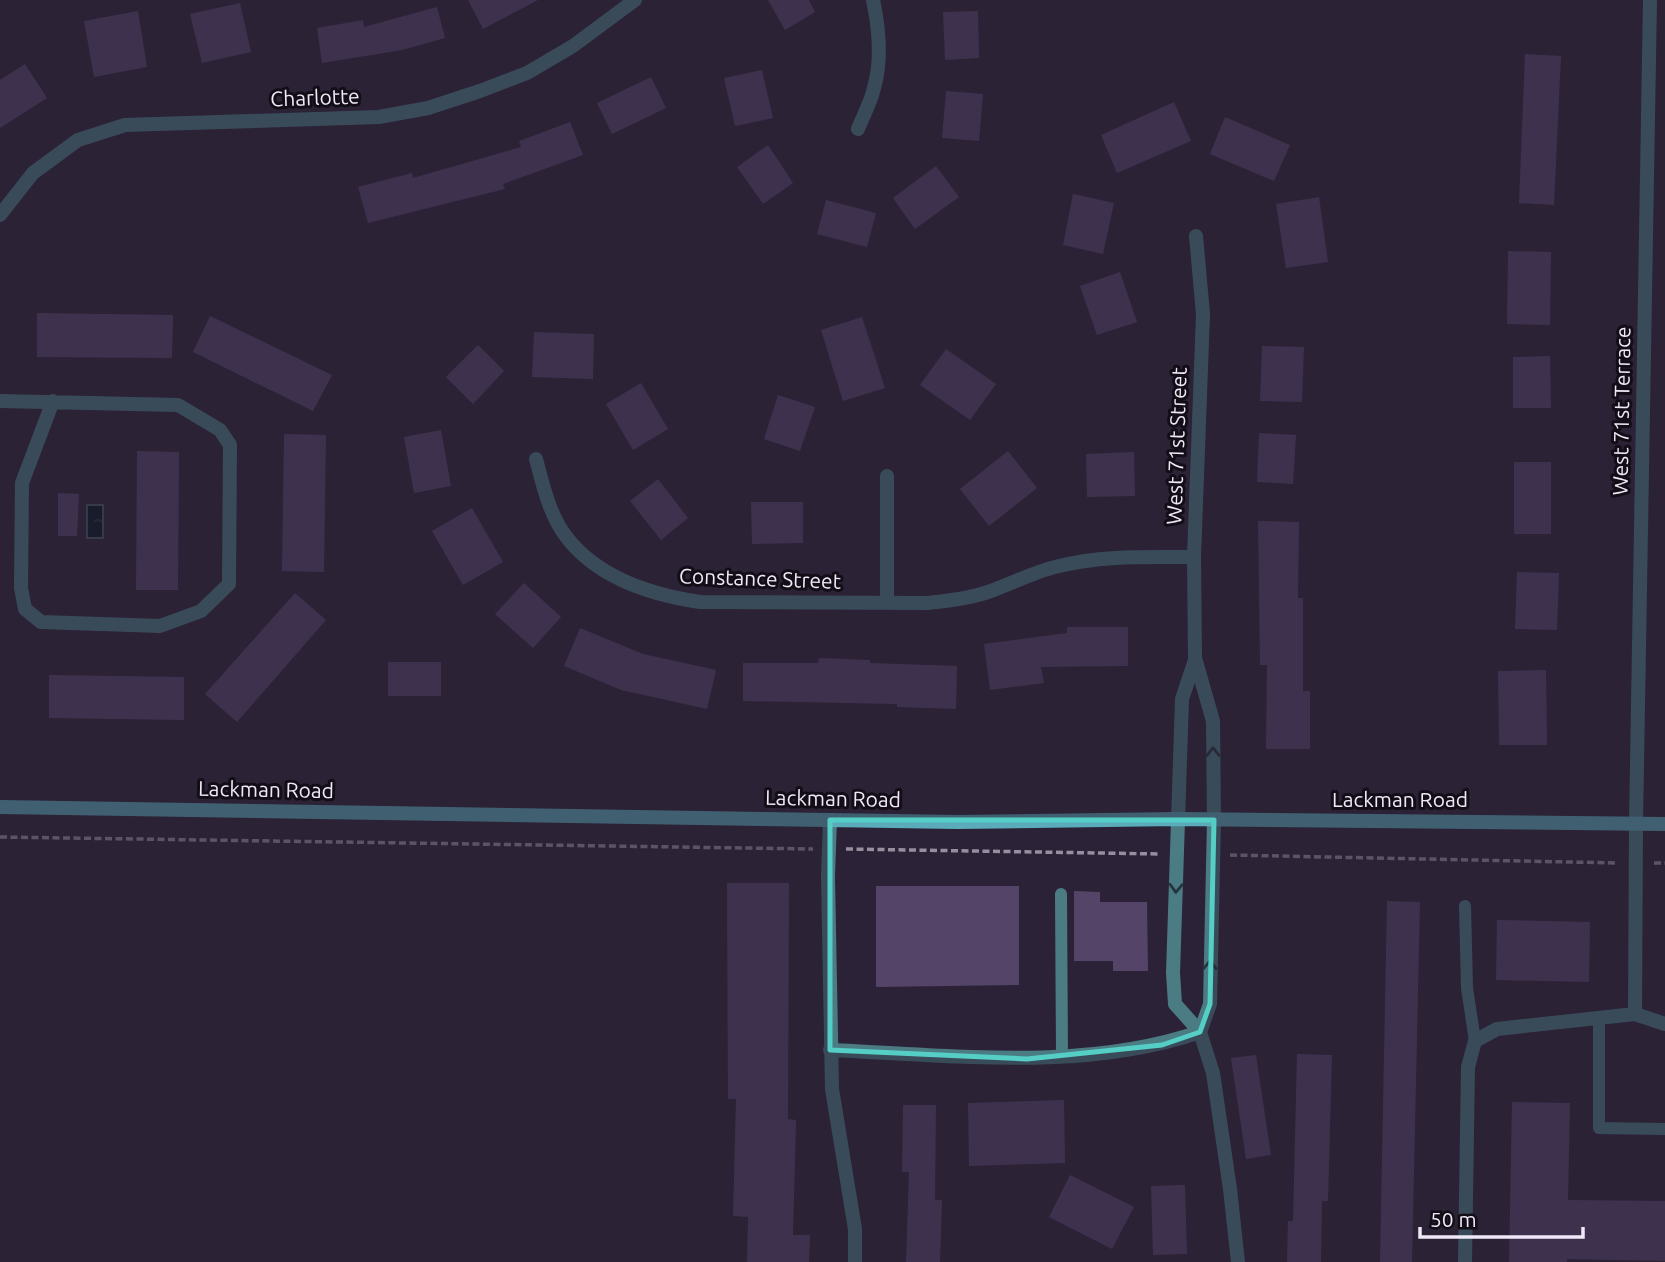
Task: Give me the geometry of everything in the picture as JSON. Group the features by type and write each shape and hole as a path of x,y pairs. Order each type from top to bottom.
{"main road":[{"name":"Lackman Road","path":"0,807 957,822 1214,820 1665,824"}],"street":[{"name":"Charlotte","path":"0,215 33,173 78,141 90,136 125,125 367,117 428,108 527,73 573,46 635,0"},
{"path":"858,130 874,89 878,62 878,34 873,0"},
{"name":"West 71st Terrace","path":"1635,1014 1650,0"},
{"name":"West 71st Street","path":"1195,658 1182,699 1173,973 1175,1004 1200,1032 1210,1004 1214,820 1213,721 1195,658 1194,556 1203,314 1196,236"},
{"path":"0,401 53,401 178,405 220,430 230,445 229,584 201,611 160,626 41,622 25,609 21,588 22,483 53,401"},
{"name":"Constance Street","path":"536,459 554,514 567,538 589,559 615,578 668,597 701,602 955,601 985,593 1056,566 1105,558 1194,556"},
{"path":"887,476 887,603"},
{"path":"830,820 828,849 832,1089 855,1229 855,1262"},
{"path":"1465,1262 1468,1067 1475,1041 1497,1029 1635,1014 1665,1024"},
{"path":"830,1050 1027,1059 1162,1045 1200,1032 1213,1073 1238,1262"}],"lane":[{"path":"1061,894 1062,1056"},
{"path":"1465,906 1467,988 1475,1041"},
{"path":"1599,1018 1599,1128 1665,1129"}],"path":[{"path":"0,837 1177,854"},
{"path":"1213,854 1606,863"}],"highlighted area":[{"path":"830,820 1214,820 1210,1004 1200,1032 1162,1045 1027,1059 830,1050"}],"water":[{"path":"87,505 103,505 103,538 87,538"}],"building":[{"path":"468,0 538,0 483,29"},
{"path":"768,0 809,0 815,12 785,30"},
{"path":"240,3 251,52 202,63 190,14"},
{"path":"437,7 445,38 402,50 322,63 317,28 363,20 364,27"},
{"path":"138,11 147,67 94,77 84,21"},
{"path":"978,11 979,58 945,60 943,12"},
{"path":"1525,54 1561,56 1554,205 1519,203"},
{"path":"25,64 47,98 0,128 0,80"},
{"path":"762,70 773,118 735,126 724,78"},
{"path":"651,77 666,108 612,134 597,103"},
{"path":"946,91 983,94 979,141 942,138"},
{"path":"1174,102 1191,141 1117,173 1101,135"},
{"path":"1225,117 1290,145 1274,181 1210,154"},
{"path":"570,122 583,155 503,184 505,189 368,223 358,187 412,173 413,178 521,147 519,141"},
{"path":"768,145 793,183 763,204 737,167"},
{"path":"936,166 959,197 915,229 893,198"},
{"path":"1073,194 1114,203 1103,254 1063,245"},
{"path":"1319,197 1328,262 1286,268 1276,204"},
{"path":"826,200 876,213 867,247 817,234"},
{"path":"1508,251 1551,252 1550,325 1507,324"},
{"path":"1120,272 1137,322 1097,335 1080,286"},
{"path":"37,313 173,315 172,358 37,357"},
{"path":"210,316 332,375 313,411 193,352"},
{"path":"862,317 885,388 843,401 821,330"},
{"path":"534,332 594,334 593,379 532,377"},
{"path":"478,345 504,371 473,404 446,377"},
{"path":"1262,346 1304,347 1302,402 1260,401"},
{"path":"946,349 996,384 970,420 920,385"},
{"path":"1550,356 1551,408 1513,408 1513,357"},
{"path":"641,383 668,429 633,450 606,404"},
{"path":"778,395 815,407 800,451 764,439"},
{"path":"441,430 451,486 414,493 404,437"},
{"path":"1259,433 1296,435 1293,484 1257,482"},
{"path":"284,434 326,435 324,572 282,571"},
{"path":"137,451 179,452 178,590 136,590"},
{"path":"1008,451 1037,488 989,526 960,489"},
{"path":"1134,452 1135,496 1087,497 1086,454"},
{"path":"1514,462 1551,462 1551,534 1514,534"},
{"path":"658,479 688,518 661,540 630,501"},
{"path":"58,493 79,494 77,536 58,536"},
{"path":"751,502 803,502 803,543 752,544"},
{"path":"472,508 503,562 463,585 432,531"},
{"path":"1258,521 1299,522 1298,598 1303,598 1303,691 1310,691 1310,749 1266,749 1267,665 1260,665"},
{"path":"1517,572 1559,573 1557,630 1515,629"},
{"path":"524,583 561,617 533,648 495,614"},
{"path":"295,593 326,620 237,722 205,694"},
{"path":"1067,627 1128,627 1128,666 1041,667 1044,683 990,690 984,644 1067,633"},
{"path":"580,628 643,654 716,670 707,709 621,690 564,666"},
{"path":"819,658 957,666 956,709 897,707 897,704 743,701 743,663 818,663"},
{"path":"388,662 441,662 441,696 388,696"},
{"path":"1546,670 1547,745 1499,745 1498,671"},
{"path":"49,675 184,677 184,720 49,718"},
{"path":"727,883 789,883 788,1119 796,1120 793,1235 810,1235 809,1262 747,1262 748,1217 733,1216 736,1099 728,1099"},
{"path":"876,886 1019,886 1019,985 876,987"},
{"path":"1074,891 1100,892 1100,902 1147,902 1148,971 1113,971 1113,961 1074,961"},
{"path":"1387,901 1420,902 1412,1262 1380,1262"},
{"path":"1497,920 1590,922 1589,982 1496,980"},
{"path":"1297,1054 1332,1055 1328,1201 1322,1201 1321,1262 1287,1262 1288,1221 1293,1221"},
{"path":"1256,1055 1271,1155 1246,1159 1231,1058"},
{"path":"1064,1100 1065,1163 969,1166 968,1103"},
{"path":"1512,1102 1570,1103 1568,1200 1665,1201 1665,1261 1567,1259 1567,1262 1509,1262"},
{"path":"903,1105 936,1105 935,1200 942,1200 940,1262 906,1262 909,1172 902,1172"},
{"path":"1070,1175 1134,1207 1112,1249 1049,1217"},
{"path":"1185,1185 1187,1254 1153,1255 1151,1186"}]}
